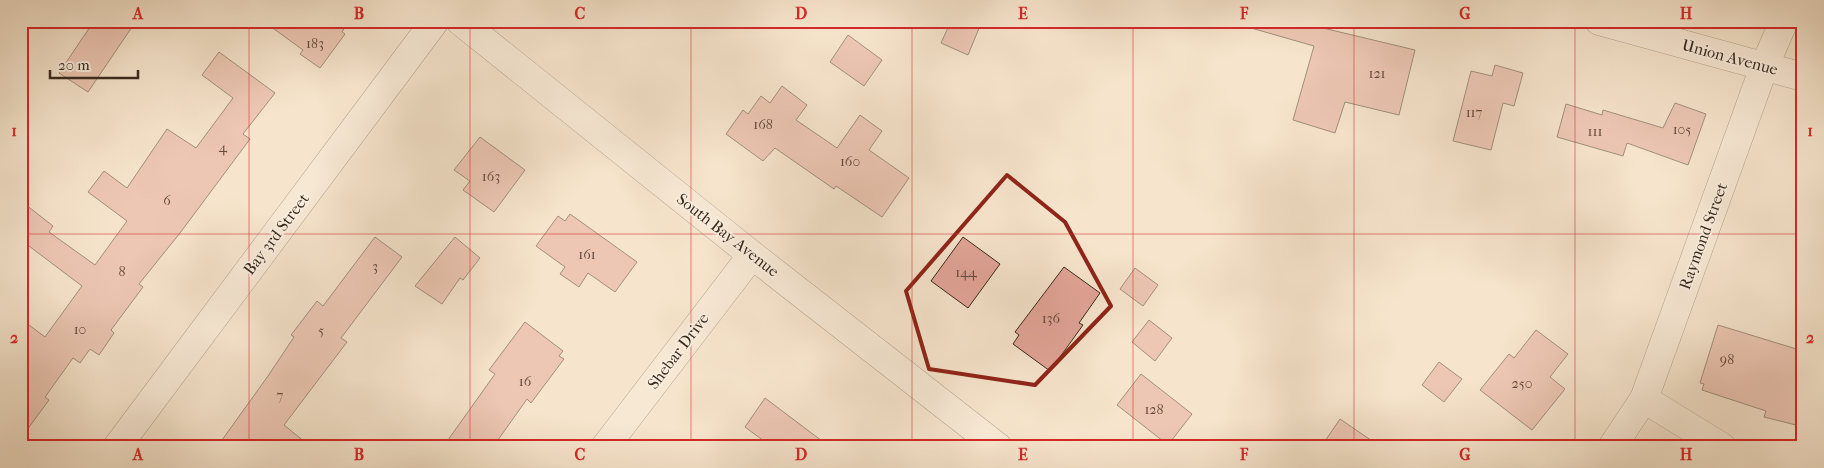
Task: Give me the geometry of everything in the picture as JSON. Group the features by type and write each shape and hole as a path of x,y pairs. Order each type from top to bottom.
{"street":[{"name":"Bay 3rd Street","path":"117,447 435,21"},
{"name":"South Bay Avenue","path":"460,21 752,255 998,447"},
{"name":"Union Avenue","path":"1599,21 1803,77"},
{"name":"Raymond Street","path":"1612,447 1644,399 1764,67 1784,21"},
{"name":"Shebar Drive","path":"605,447 752,255"},
{"path":"1644,399 1722,447"}],"highlighted area":[{"path":"1007,175 1065,222 1111,306 1035,385 929,369 906,291"}],"building":[{"path":"94,21 136,21 88,92 59,73"},
{"path":"263,21 349,21 342,32 345,34 320,68 300,54 303,50"},
{"path":"951,21 982,21 968,55 941,43"},
{"path":"1252,21 1325,21 1323,28 1415,50 1399,115 1345,102 1335,133 1293,120 1314,46 1251,28"},
{"path":"848,35 882,60 864,86 830,62"},
{"path":"219,52 275,93 243,134 250,139 180,233 139,284 143,287 111,330 114,333 99,355 90,349 80,363 73,358 45,397 49,400 21,438 21,319 45,337 82,286 21,240 21,201 53,226 49,232 95,265 127,221 88,192 104,171 127,188 167,129 196,148 233,98 202,75"},
{"path":"1495,65 1523,73 1514,106 1503,103 1491,150 1453,141 1471,71 1492,76"},
{"path":"782,86 807,105 796,120 837,148 860,115 882,131 869,150 909,178 882,217 836,186 834,189 775,148 763,161 726,134 743,110 748,114 761,96 770,103"},
{"path":"1675,103 1706,114 1688,165 1627,143 1623,156 1557,137 1566,104 1602,115 1603,110 1663,128"},
{"path":"480,137 525,170 494,212 463,190 470,181 454,170"},
{"path":"570,214 637,262 615,292 588,273 579,287 560,274 565,267 536,246 558,216 565,221"},
{"path":"375,237 402,257 341,338 347,342 284,425 311,447 217,447 294,337 291,335 317,301 323,306"},
{"path":"455,237 480,258 463,280 460,278 442,304 415,286"},
{"path":"963,237 1000,264 968,308 931,281"},
{"path":"1064,267 1100,293 1079,323 1083,325 1050,371 1013,344 1019,335 1015,332"},
{"path":"1135,268 1158,285 1143,306 1120,289"},
{"path":"1149,320 1172,338 1155,361 1132,342"},
{"path":"525,322 563,351 559,356 564,359 531,403 527,399 493,447 443,447 495,374 489,370"},
{"path":"1718,325 1803,351 1803,419 1797,417 1796,425 1764,417 1766,411 1702,390 1704,384 1700,383"},
{"path":"1536,330 1568,354 1550,377 1565,389 1532,430 1480,390 1509,354 1514,358"},
{"path":"1439,362 1462,379 1444,402 1422,385"},
{"path":"1141,374 1192,414 1168,445 1117,405"},
{"path":"765,398 830,447 772,447 745,427"},
{"path":"1340,419 1381,447 1321,447"}]}
